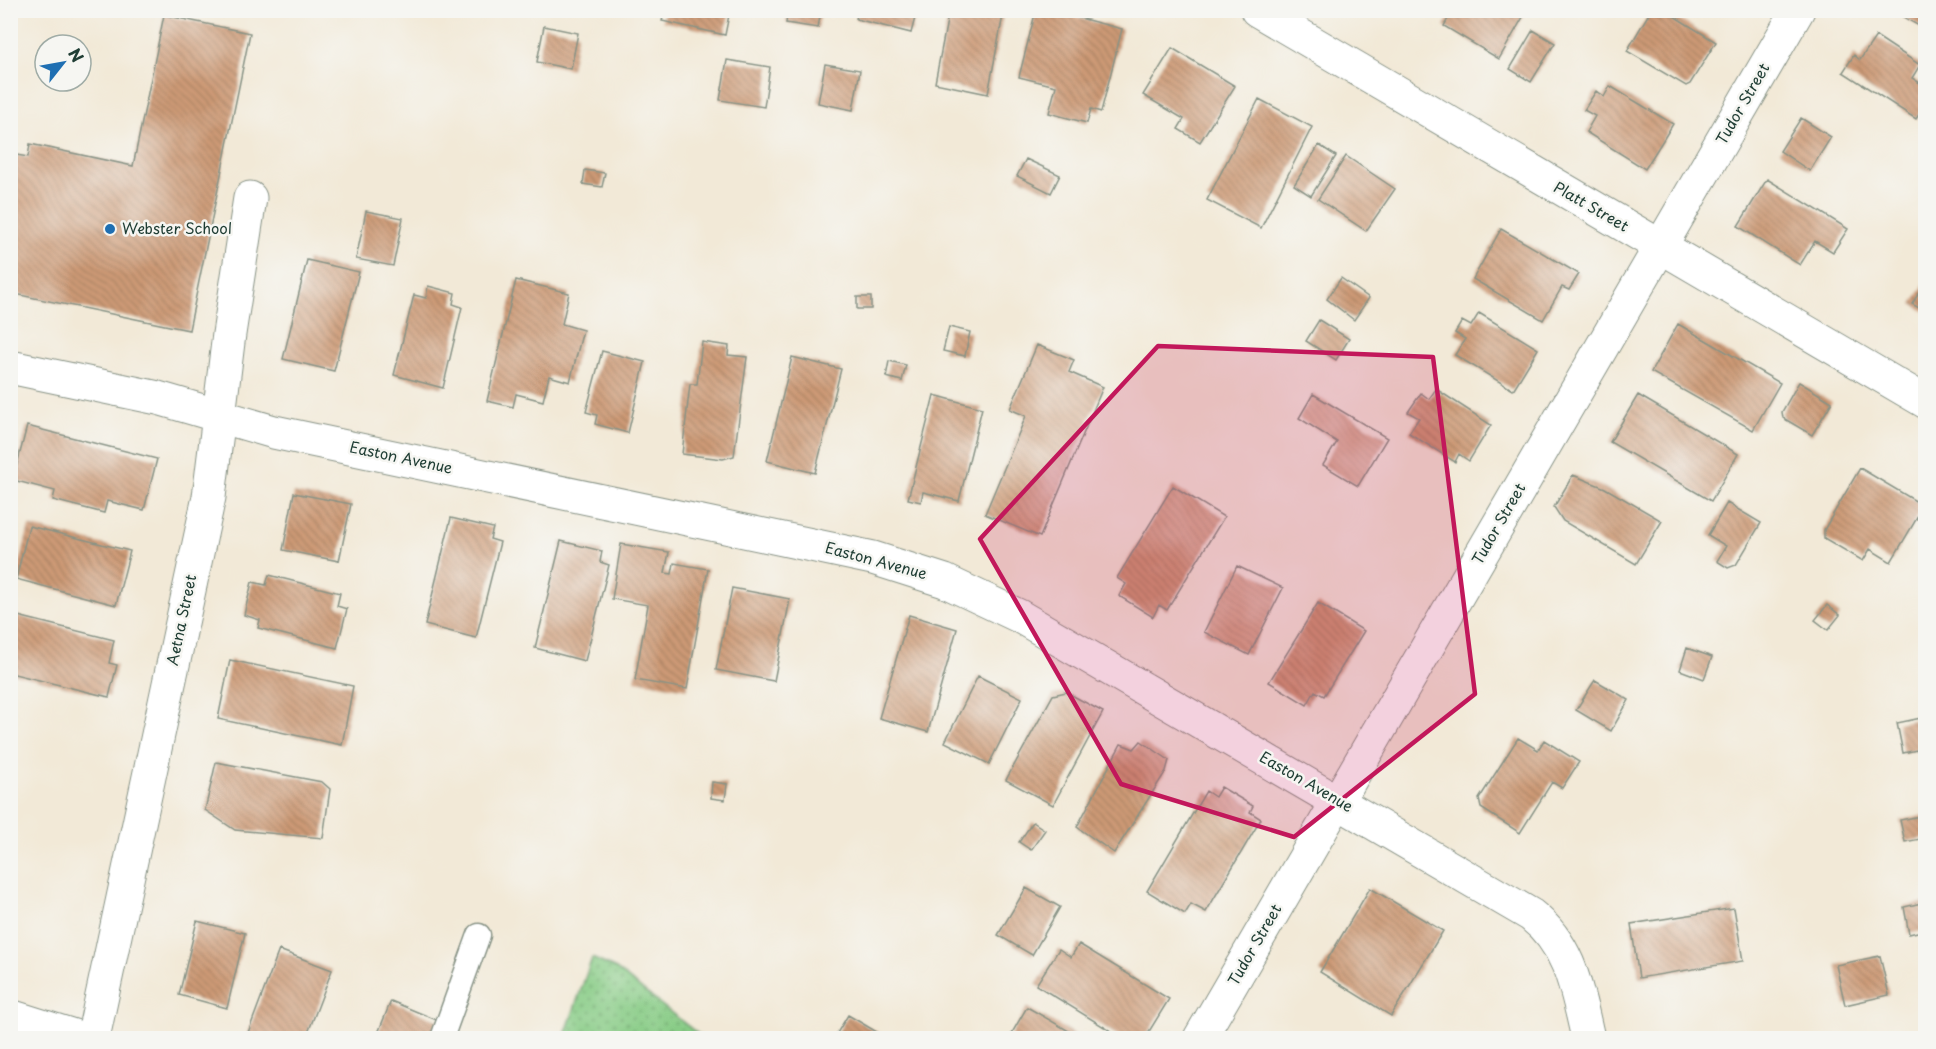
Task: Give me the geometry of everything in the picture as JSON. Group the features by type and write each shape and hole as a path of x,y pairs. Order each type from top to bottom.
{"street":[{"name":"Tudor Street","path":"1200,1038 1798,10"},
{"name":"Platt Street","path":"1268,13 1660,247 1926,402"},
{"name":"Aetna Street","path":"93,1038 209,497 229,334 250,198"},
{"name":"Easton Avenue","path":"10,367 158,398 274,432 911,568 945,580 1019,616 1514,903 1543,924 1560,945 1569,962 1588,1038"},
{"path":"10,1016 80,1038"}],"lane":[{"path":"442,1038 479,935"}],"highlighted area":[{"path":"1158,346 1433,357 1475,694 1294,837 1121,784 980,539"}],"green space":[{"path":"592,958 616,969 703,1038 564,1038"}],"building":[{"path":"665,10 730,10 725,35 662,21"},
{"path":"788,10 821,10 818,28 786,23"},
{"path":"858,10 917,10 911,33 856,19"},
{"path":"949,10 1004,10 988,94 935,83"},
{"path":"1036,10 1049,10 1122,29 1101,112 1091,109 1087,123 1049,113 1056,86 1019,77"},
{"path":"1453,10 1527,10 1499,59 1444,26"},
{"path":"1651,10 1664,10 1716,42 1690,84 1686,86 1627,51"},
{"path":"1891,10 1926,10 1926,30"},
{"name":"Webster School","path":"164,15 250,33 189,330 10,293 10,154 28,157 30,144 133,166"},
{"path":"544,26 578,33 571,69 537,62"},
{"path":"1533,30 1555,43 1531,82 1510,69"},
{"path":"1876,36 1920,65 1912,78 1926,87 1926,104 1916,119 1843,72 1854,55 1860,60"},
{"path":"1172,48 1235,86 1200,142 1178,129 1184,119 1143,95"},
{"path":"727,60 770,67 764,107 720,100"},
{"path":"825,64 860,70 853,110 818,103"},
{"path":"1610,86 1673,124 1645,169 1586,132 1595,116 1584,110 1596,91 1604,97"},
{"path":"1259,99 1312,127 1261,228 1207,200"},
{"path":"1801,118 1831,137 1810,171 1780,151"},
{"path":"1319,145 1336,156 1311,196 1294,185"},
{"path":"1346,156 1395,189 1366,231 1318,199"},
{"path":"1026,159 1060,175 1051,193 1017,176"},
{"path":"585,170 605,173 602,187 583,184"},
{"path":"1767,179 1848,229 1833,252 1815,241 1800,265 1738,226"},
{"path":"366,211 403,218 393,266 356,259"},
{"path":"1501,229 1579,274 1569,290 1562,287 1543,320 1473,279"},
{"path":"307,260 359,272 334,371 283,359"},
{"path":"1341,278 1369,298 1354,320 1327,299"},
{"path":"516,280 569,293 562,324 583,330 570,382 549,376 543,401 516,394 513,407 487,401"},
{"path":"1926,281 1926,312 1912,304"},
{"path":"428,286 455,293 453,304 462,307 443,388 394,375 414,295 426,298"},
{"path":"857,297 871,297 871,309 857,309"},
{"path":"1479,313 1538,349 1513,390 1455,355 1465,339 1455,333 1462,321 1471,326"},
{"path":"1319,320 1349,339 1336,360 1306,341"},
{"path":"1678,324 1780,383 1753,430 1651,372"},
{"path":"949,327 970,332 965,356 943,351"},
{"path":"702,342 729,346 728,355 747,357 734,456 723,459 682,454 690,384 697,384"},
{"path":"1037,345 1074,360 1069,372 1103,387 1040,537 985,514 1026,416 1010,409"},
{"path":"602,351 645,362 628,433 595,424 597,415 586,412"},
{"path":"792,357 841,369 815,473 767,461"},
{"path":"889,361 906,365 902,381 886,377"},
{"path":"1799,382 1832,402 1812,435 1783,418 1782,412"},
{"path":"1436,389 1491,425 1469,461 1459,454 1455,462 1409,433 1419,418 1408,412 1421,393 1429,399"},
{"path":"1313,394 1387,438 1358,486 1323,465 1337,442 1299,418"},
{"path":"934,395 982,408 959,501 923,492 921,502 908,499"},
{"path":"1638,395 1738,454 1711,501 1610,442"},
{"path":"27,426 157,459 144,510 107,501 104,513 53,500 55,491 13,480"},
{"path":"1860,468 1924,506 1891,562 1870,549 1863,561 1824,538 1824,530"},
{"path":"1573,475 1605,488 1662,521 1636,564 1563,521 1554,507"},
{"path":"1173,486 1224,517 1167,610 1159,605 1153,617 1119,596 1126,584 1117,578"},
{"path":"294,493 351,504 339,561 283,550"},
{"path":"1727,503 1761,523 1736,565 1728,568 1717,561 1726,546 1708,535"},
{"path":"451,518 493,528 490,539 500,542 476,638 425,625"},
{"path":"29,526 130,551 116,605 16,579"},
{"path":"561,541 602,551 600,562 609,565 585,661 535,648"},
{"path":"621,544 669,552 665,573 672,574 674,563 708,569 687,689 635,680 648,605 612,599"},
{"path":"1237,566 1283,588 1249,655 1204,632"},
{"path":"269,575 340,593 337,606 347,609 337,648 258,628 260,620 244,615 252,582 266,585"},
{"path":"732,588 790,599 774,681 716,670"},
{"path":"1318,603 1364,631 1324,696 1315,691 1307,705 1269,682"},
{"path":"1827,605 1840,615 1828,630 1815,620"},
{"path":"10,614 114,640 109,663 117,665 109,697 10,673"},
{"path":"909,615 957,629 928,732 879,718"},
{"path":"1687,648 1712,657 1704,679 1680,670"},
{"path":"230,660 353,686 342,745 218,719"},
{"path":"978,676 1022,698 989,764 945,742"},
{"path":"1595,680 1629,700 1611,731 1576,710"},
{"path":"1066,692 1103,712 1053,805 1006,780 1053,695"},
{"path":"1926,717 1926,748 1903,753 1897,723"},
{"path":"1518,738 1538,750 1544,740 1579,762 1562,788 1552,782 1520,833 1481,808 1479,799"},
{"path":"1141,741 1169,760 1166,771 1114,853 1077,827 1121,744 1134,749"},
{"path":"216,762 322,782 330,789 323,838 235,830 205,810"},
{"path":"712,782 727,784 725,800 711,798"},
{"path":"1221,787 1253,806 1250,812 1261,819 1206,912 1191,904 1185,914 1147,891 1206,791 1215,797"},
{"path":"1926,815 1926,838 1905,842 1900,820"},
{"path":"1033,822 1045,830 1031,850 1019,842"},
{"path":"1026,888 1060,907 1032,955 998,935"},
{"path":"1370,888 1443,931 1391,1016 1320,972"},
{"path":"1926,902 1926,930 1909,934 1904,907"},
{"path":"1734,908 1743,961 1639,978 1631,924"},
{"path":"197,921 245,933 227,1008 179,995"},
{"path":"1079,944 1169,999 1145,1038 1122,1038 1036,985 1059,949 1071,957"},
{"path":"279,950 332,970 306,1038 246,1038"},
{"path":"1880,956 1889,995 1845,1005 1836,965"},
{"path":"391,1001 439,1021 433,1038 376,1038"},
{"path":"1027,1007 1081,1038 1009,1038"},
{"path":"848,1015 887,1038 834,1038"}],"place":[{"name":"Webster School","path":"110,229"}]}
